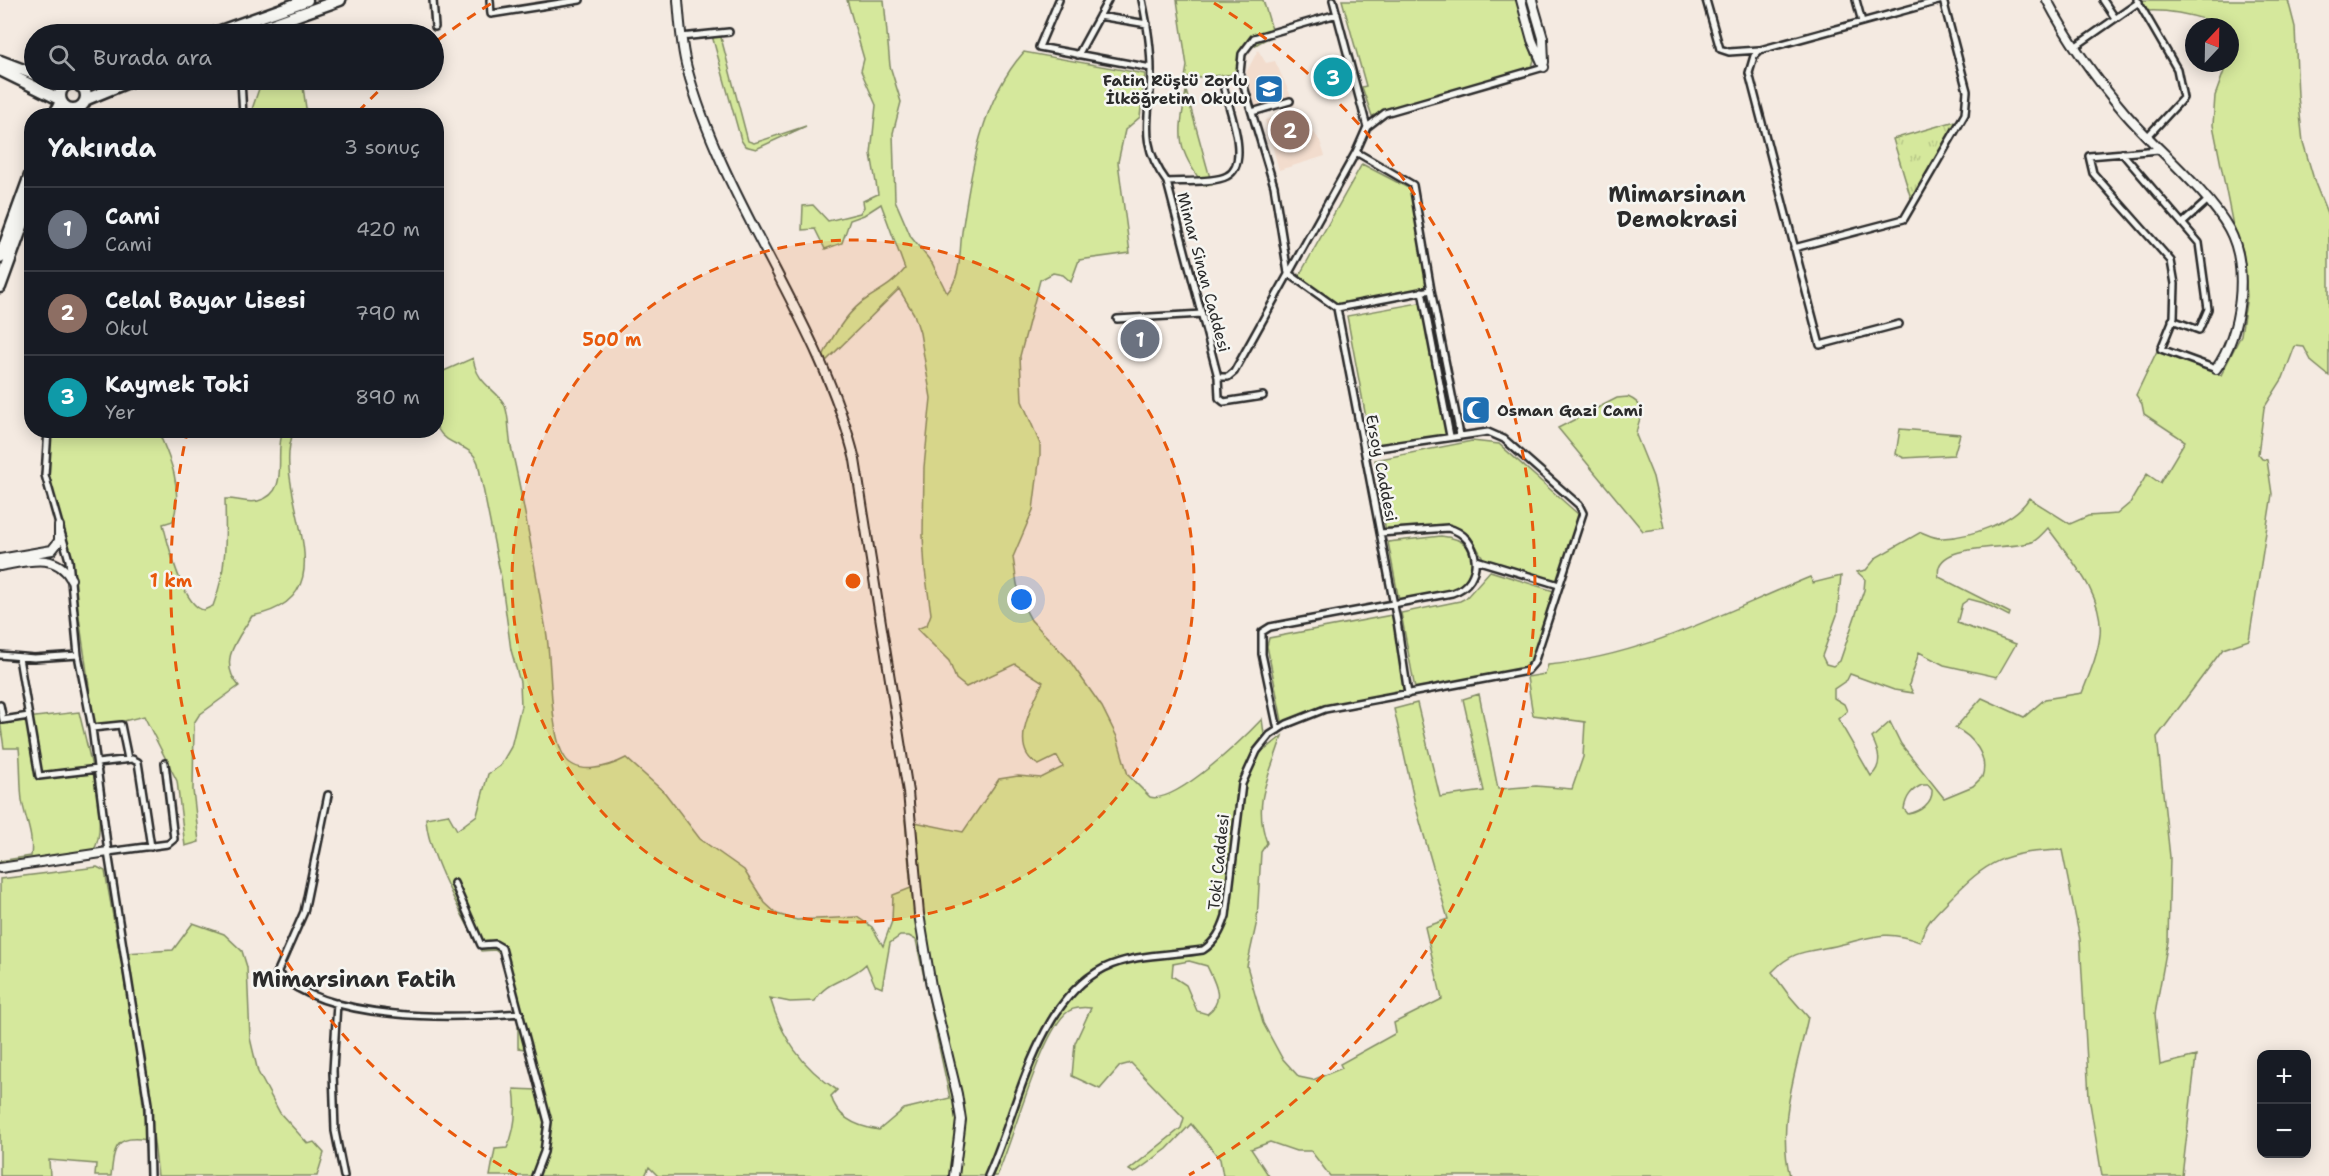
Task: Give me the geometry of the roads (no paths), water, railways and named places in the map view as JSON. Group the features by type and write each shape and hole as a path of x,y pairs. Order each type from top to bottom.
{"highway":[{"path":"240,24 306,0"},
{"path":"272,24 340,0"},
{"path":"0,61 24,70"},
{"path":"0,70 24,82"},
{"path":"40,90 65,105 84,103 112,90"},
{"path":"57,108 60,90"},
{"path":"79,108 84,103 85,90"},
{"path":"0,258 24,192"},
{"path":"0,287 24,221"}],"street":[{"path":"433,0 435,24"},
{"path":"490,0 491,14 580,0"},
{"path":"678,0 686,67 703,114 760,243 826,373 840,408 852,449 908,792 919,914 931,986 957,1094 960,1120 954,1176"},
{"path":"1059,0 1039,47 1151,68"},
{"path":"1078,55 1108,0"},
{"name":"Mimar Sinan Caddesi","path":"1142,0 1147,24 1151,68 1147,138 1154,164 1167,182 1218,377 1219,398 1222,402 1263,396"},
{"path":"1333,0 1367,127"},
{"path":"1521,0 1532,40 1544,67"},
{"path":"1532,0 1543,38 1544,67"},
{"path":"1706,0 1720,49 1726,52 1760,50 1943,0 1967,91 1968,103 1965,114 1918,197 1904,219 1794,248"},
{"path":"1856,0 1862,22"},
{"path":"2047,0 2076,46 2124,111 2207,201 2230,230 2237,252 2241,292 2239,316 2233,338 2216,369 2161,349 2172,320 2175,284 2171,261 2093,173 2089,156 2159,150"},
{"path":"2103,0 2115,18"},
{"path":"2076,46 2138,1 2177,69 2183,98 2147,137"},
{"path":"1337,15 1254,38 1242,54 1240,68 1274,186 1288,273 1337,308 1431,290"},
{"path":"1099,16 1147,24"},
{"path":"681,37 729,32"},
{"path":"1760,50 1750,64 1749,73 1820,345 1899,324"},
{"path":"1218,377 1227,377 1234,372 1356,152 1367,127 1385,113 1544,67"},
{"path":"1167,182 1222,178 1234,170 1238,145 1224,89"},
{"path":"242,90 243,108"},
{"path":"1252,112 1290,101"},
{"path":"1356,152 1413,185 1460,435"},
{"path":"2122,153 2184,222 2199,243 2208,309 2199,330 2172,320"},
{"path":"2184,222 2207,201"},
{"path":"1422,291 1450,436"},
{"name":"Ersoy Caddesi","path":"1337,308 1365,450 1408,694"},
{"path":"1117,319 1202,314"},
{"path":"1365,450 1488,432 1504,439 1579,505 1583,513 1559,585 1476,560"},
{"path":"47,438 45,475 70,579 78,655 98,766 108,852 148,1104 150,1176"},
{"path":"0,559 52,550 59,541 59,526"},
{"path":"1278,730 1262,654 1262,632 1270,627 1392,605 1459,590 1472,578 1476,560 1468,540 1452,529 1380,533"},
{"path":"0,566 49,560 60,565 70,579"},
{"name":"Toki Caddesi","path":"988,1176 1039,1045 1066,999 1086,980 1105,968 1127,961 1203,950 1213,943 1221,932 1226,916 1242,784 1257,751 1270,735 1325,710 1527,671 1534,663 1559,585"},
{"path":"0,655 19,658 78,655"},
{"path":"19,658 39,776 134,759 139,764 151,847"},
{"path":"0,705 3,720 29,716"},
{"path":"92,728 121,725 128,759"},
{"path":"0,868 171,843 176,834 165,763"},
{"path":"328,795 303,912 277,973 290,986 307,995 337,1003 409,1014 465,1017 520,1013"},
{"path":"454,883 481,945 495,944 502,948 520,1013 548,1122 544,1152 535,1176"},
{"path":"337,1003 333,1071 335,1131 345,1176"}],"place":[{"name":"Kaymek Toki","path":"1333,77"},
{"name":"Fatin Rüştü Zorlu İlköğretim Okulu","path":"1269,89"},
{"name":"Celal Bayar Lisesi","path":"1290,130"},
{"name":"Cami","path":"1140,339"},
{"name":"Osman Gazi Cami","path":"1476,410"}],"district":[{"name":"Mimarsinan Demokrasi","path":"1677,206"},
{"name":"Mimarsinan Fatih","path":"354,979"}]}
